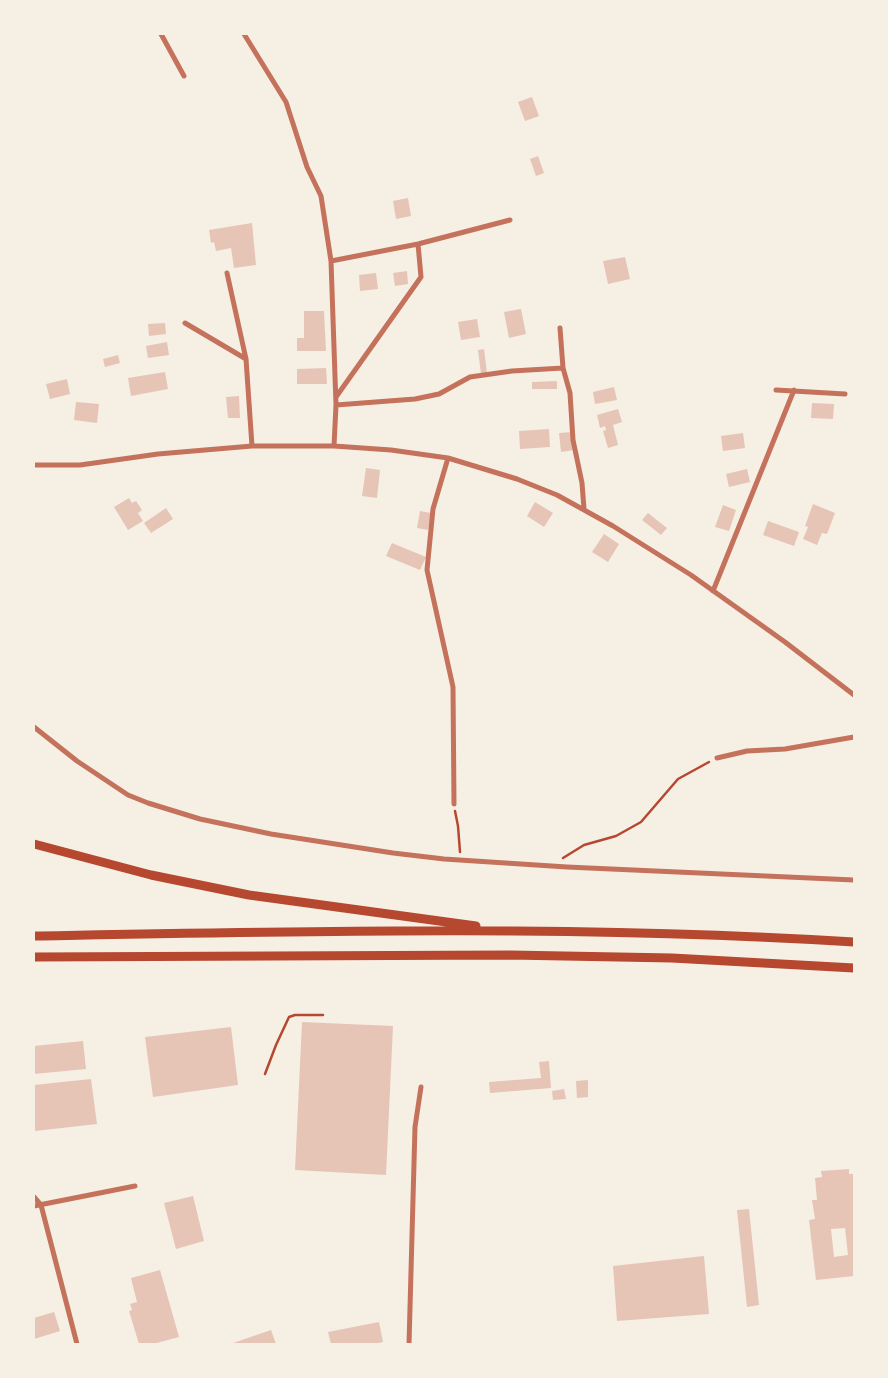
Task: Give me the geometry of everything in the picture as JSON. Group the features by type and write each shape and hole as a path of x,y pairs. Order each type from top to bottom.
{"highway":[{"path":"34,844 151,875 249,895 508,930"},
{"path":"34,936 508,930 751,936 854,942"},
{"path":"34,957 510,955 672,958 854,968"}],"street":[{"path":"161,34 184,76"},
{"path":"244,34 286,102 308,167 321,196 331,261 336,397 334,446"},
{"path":"331,261 418,244 510,220"},
{"path":"336,397 421,277 418,244"},
{"path":"227,272 246,360 252,446"},
{"path":"185,322 246,360"},
{"path":"560,328 563,368 570,393 573,440 582,483 584,509"},
{"path":"336,405 415,400 439,394 470,377 512,370 563,368"},
{"path":"776,390 845,394"},
{"path":"713,591 794,390"},
{"path":"34,465 80,465 158,454 252,446 334,446 391,450 448,458 517,479 557,495 621,530 713,591 854,695"},
{"path":"448,458 433,509 427,570 453,687 454,804"},
{"path":"34,727 76,761 128,795 156,806 200,819 271,834 444,859 567,867 854,880"},
{"path":"717,758 747,751 785,749 854,737"},
{"path":"409,1344 415,1127 421,1088"},
{"path":"34,1206 135,1186"},
{"path":"34,1197 41,1205 77,1344"}],"path":[{"path":"569,861 560,860 584,845 616,836 641,822 678,779 717,758"},
{"path":"454,804 460,852 469,853"},
{"path":"265,1074 289,1017 295,1015 323,1015"}],"building":[{"path":"532,97 539,116 525,121 518,102"},
{"path":"538,156 544,173 536,176 530,159"},
{"path":"408,198 411,216 396,219 393,201"},
{"path":"252,223 256,265 234,268 231,248 216,251 214,242 211,243 209,230"},
{"path":"625,257 630,279 608,284 603,261"},
{"path":"407,271 408,284 395,286 393,273"},
{"path":"376,273 378,289 360,291 359,275"},
{"path":"521,309 526,334 509,338 504,312"},
{"path":"304,311 324,311 326,351 297,351 297,338 304,338"},
{"path":"477,319 480,337 461,340 458,322"},
{"path":"165,323 166,334 149,336 148,324"},
{"path":"167,342 169,355 148,358 146,346"},
{"path":"484,349 487,373 481,374 478,350"},
{"path":"118,355 120,363 105,367 103,359"},
{"path":"326,368 327,384 297,384 297,369"},
{"path":"165,372 168,389 131,396 128,378"},
{"path":"67,379 70,394 50,399 46,384"},
{"path":"557,381 557,389 532,389 532,382"},
{"path":"614,387 617,400 595,404 593,392"},
{"path":"239,396 240,418 228,418 226,397"},
{"path":"76,402 99,404 97,423 74,420"},
{"path":"812,403 834,404 833,419 811,418"},
{"path":"618,409 622,422 613,425 618,445 608,448 603,431 606,430 605,426 600,428 597,415"},
{"path":"549,429 550,447 520,449 519,431"},
{"path":"572,432 574,450 561,452 559,433"},
{"path":"743,433 745,448 723,451 721,436"},
{"path":"366,468 380,470 377,498 362,496"},
{"path":"747,469 750,482 729,487 726,474"},
{"path":"129,498 132,503 136,501 142,510 138,513 143,521 128,530 114,507"},
{"path":"535,502 553,513 544,527 527,516"},
{"path":"813,504 835,513 827,534 822,533 817,545 803,539 808,527 805,526"},
{"path":"723,505 736,510 729,531 715,527"},
{"path":"166,508 173,519 151,533 144,523"},
{"path":"420,511 431,513 428,530 417,528"},
{"path":"648,513 667,528 661,535 642,520"},
{"path":"768,521 799,532 794,546 763,535"},
{"path":"604,534 619,544 608,562 592,552"},
{"path":"392,543 426,557 420,570 386,556"},
{"path":"302,1022 393,1026 386,1175 295,1170"},
{"path":"231,1027 238,1085 153,1097 145,1037"},
{"path":"83,1041 86,1069 34,1074 34,1046"},
{"path":"549,1061 551,1088 490,1093 489,1082 541,1078 539,1062"},
{"path":"91,1079 97,1124 35,1131 34,1085"},
{"path":"588,1080 588,1097 577,1098 576,1081"},
{"path":"564,1089 566,1099 553,1100 552,1091"},
{"path":"849,1169 849,1174 854,1174 854,1276 816,1280 809,1220 815,1219 812,1200 817,1200 815,1178 822,1177 821,1171","holes":["845,1228 848,1255 834,1257 831,1229"]},
{"path":"193,1196 204,1241 176,1249 164,1203"},
{"path":"749,1209 759,1305 747,1307 737,1210"},
{"path":"704,1256 709,1314 617,1321 613,1266"},
{"path":"160,1270 179,1337 153,1344 139,1344 129,1311 132,1310 130,1304 137,1302 131,1278"},
{"path":"54,1312 60,1331 34,1339 34,1318"},
{"path":"379,1322 383,1342 373,1344 331,1344 328,1332"},
{"path":"271,1330 276,1344 230,1344"}]}
